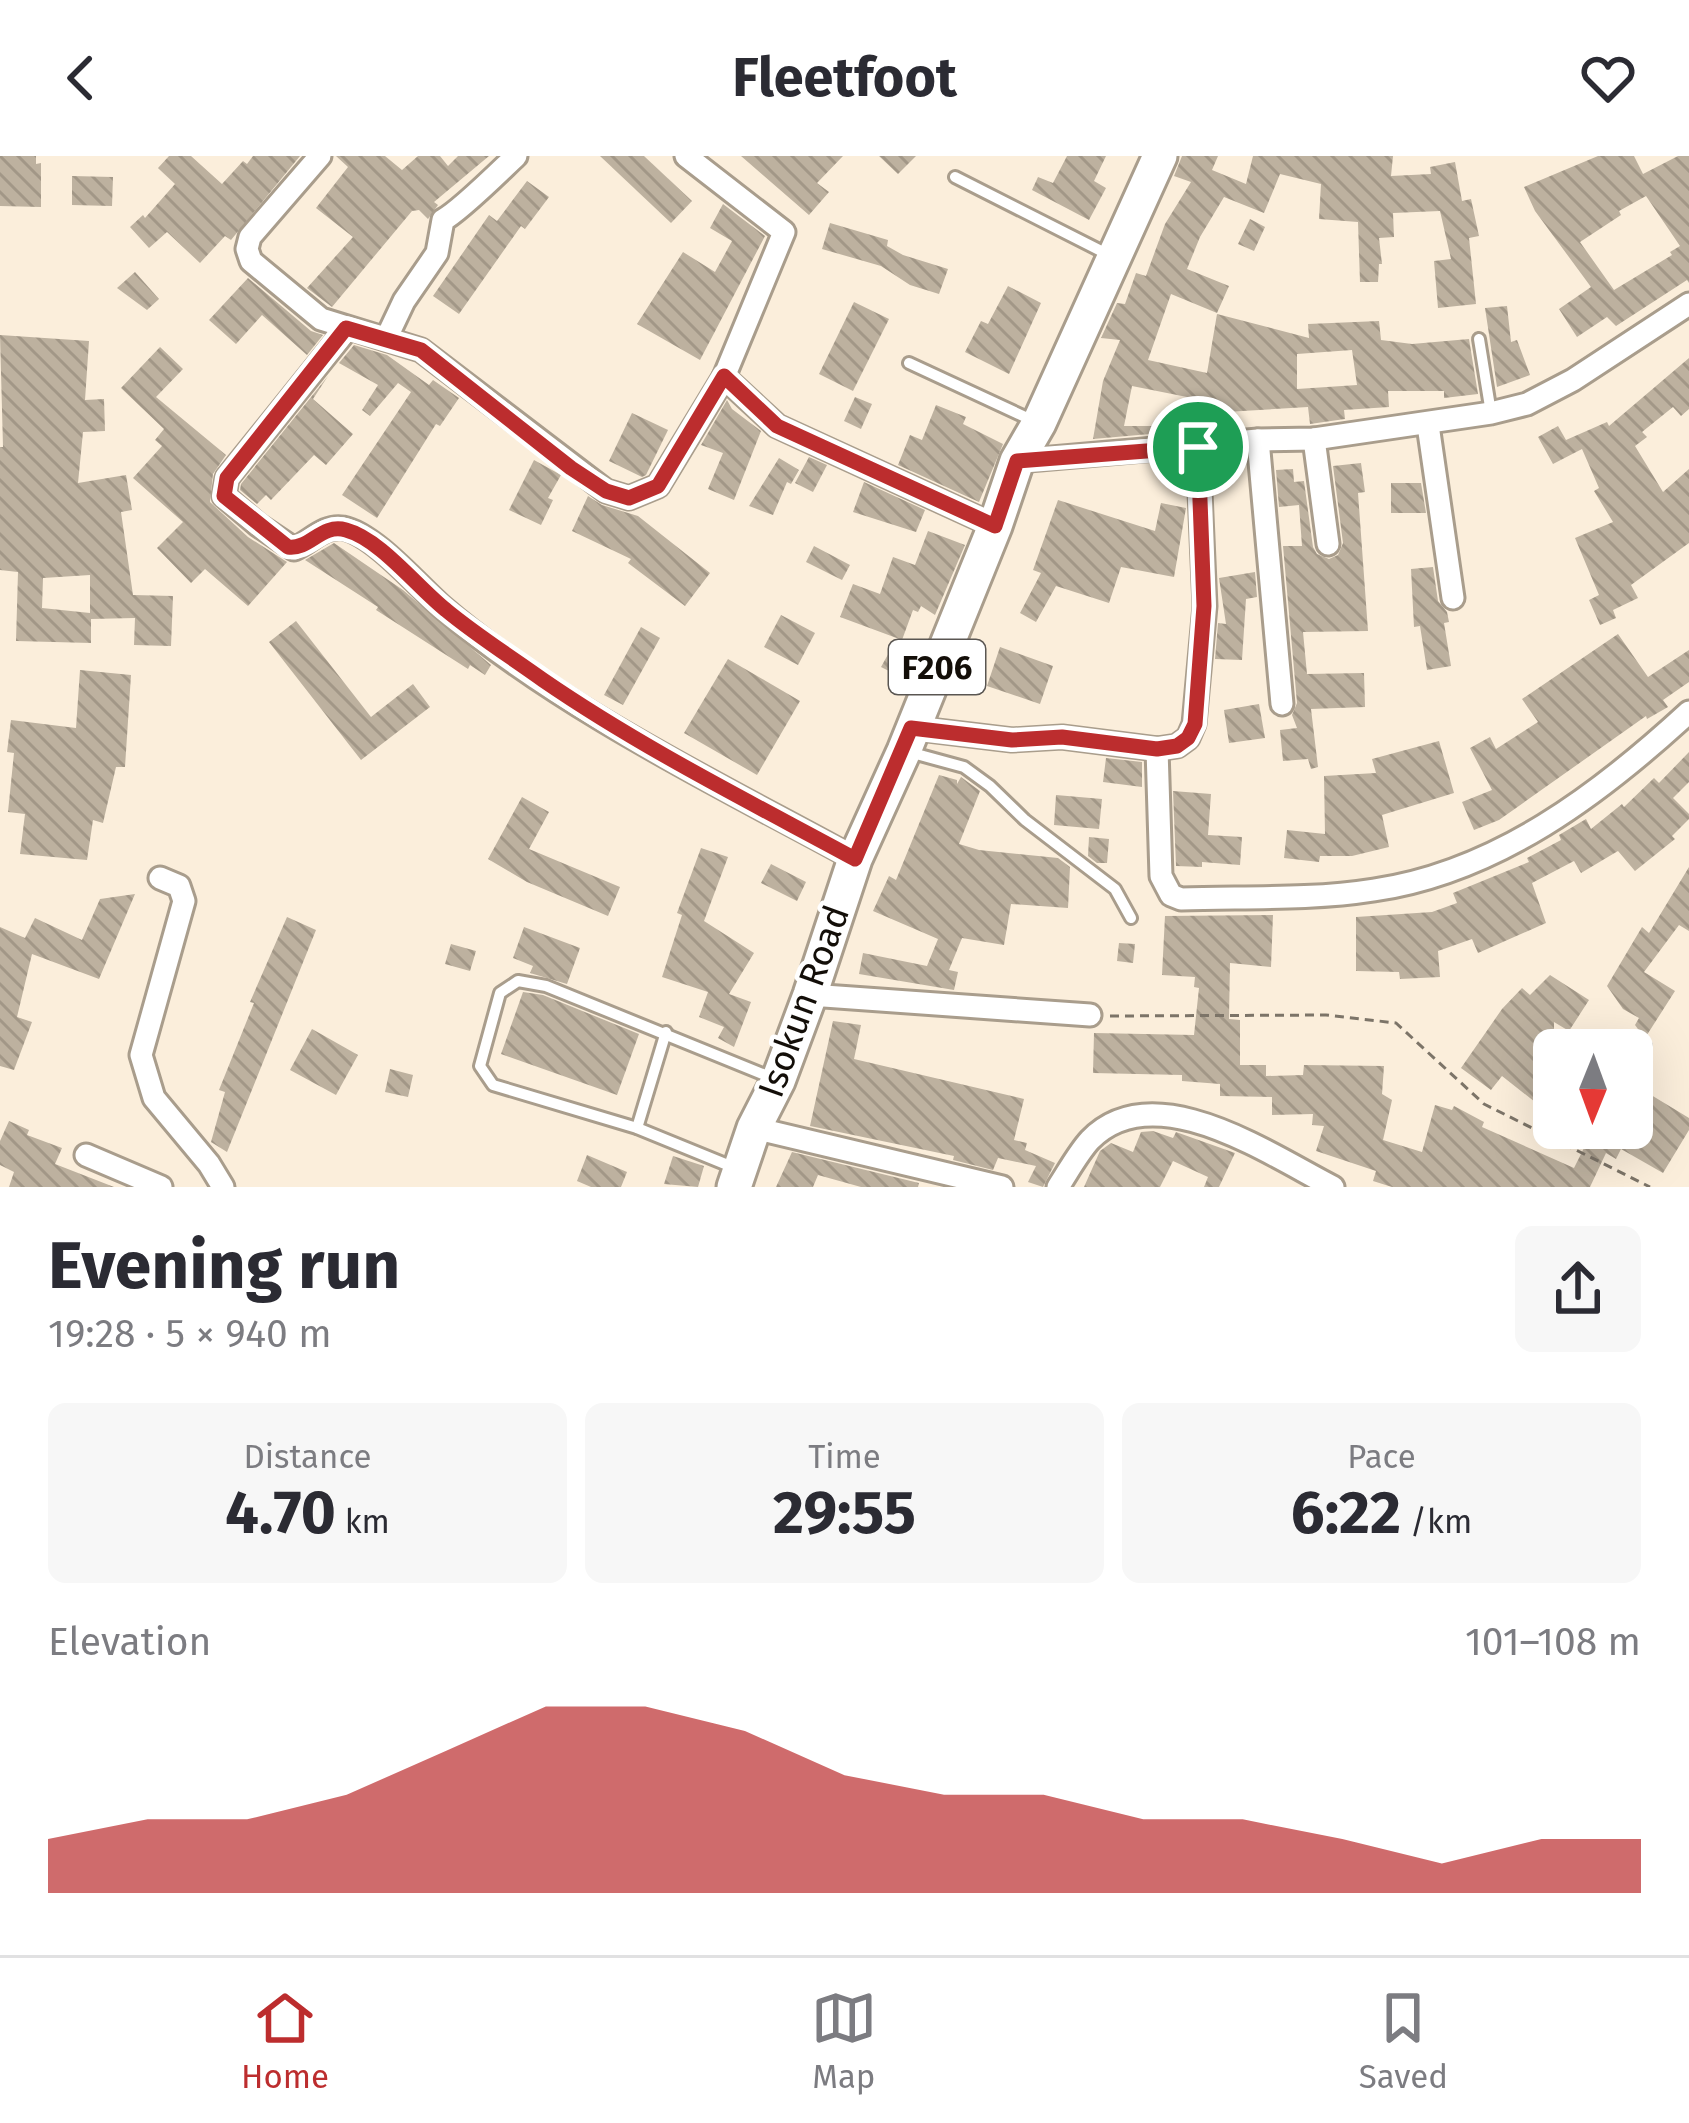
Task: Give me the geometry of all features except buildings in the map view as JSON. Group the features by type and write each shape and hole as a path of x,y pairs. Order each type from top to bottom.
{"main road":[{"name":"Isokun Road","path":"737,1179 810,995 855,859 908,740 1017,461 1039,424 1160,156"}],"street":[{"path":"320,156 250,237 250,261 321,319 421,350 571,468 606,491 629,498 658,486 724,376 784,232 688,157"},
{"path":"386,339 436,253 443,220 517,156"},
{"path":"1017,461 1314,439 1490,413 1526,404 1573,380 1687,309"},
{"path":"346,328 227,478 224,496 288,547 301,547 322,530 341,528 364,537 447,611 547,683 652,748 855,859"},
{"path":"724,376 777,426 995,526"},
{"path":"1428,425 1454,598"},
{"path":"1314,439 1328,544"},
{"path":"1258,440 1282,704"},
{"path":"908,740 1062,737 1157,749 1177,746 1188,738 1195,724 1204,606 1198,447"},
{"path":"1157,749 1161,876 1171,895 1325,895 1418,882 1512,846 1578,804 1689,712"},
{"path":"160,878 179,886 184,901 141,1055 163,1113 209,1164 223,1187"},
{"path":"810,995 1090,1015"},
{"path":"1058,1187 1091,1138 1115,1125 1167,1112 1205,1123 1333,1187"},
{"path":"754,1129 1002,1187"},
{"path":"86,1155 161,1187"}],"lane":[{"path":"955,177 1112,256"},
{"path":"1479,339 1490,413"},
{"path":"909,363 1039,424"},
{"path":"908,740 964,767 990,786 1025,820 1115,889 1131,918"},
{"path":"737,1179 638,1128 494,1085 480,1066 500,993 518,981 546,986 778,1081"},
{"path":"638,1128 666,1032"}],"path":[{"path":"1090,1015 1326,1015 1396,1023 1484,1104 1650,1187"}],"route":[{"path":"346,328 421,350 571,468 606,491 629,498 658,486 724,376 777,426 995,526 1017,461 1198,447 1204,606 1195,724 1188,738 1177,746 1157,749 1062,737 1012,740 911,728 855,859 652,748 547,683 447,611 364,537 341,528 322,530 301,547 288,547 224,496 227,478 346,328"}]}
